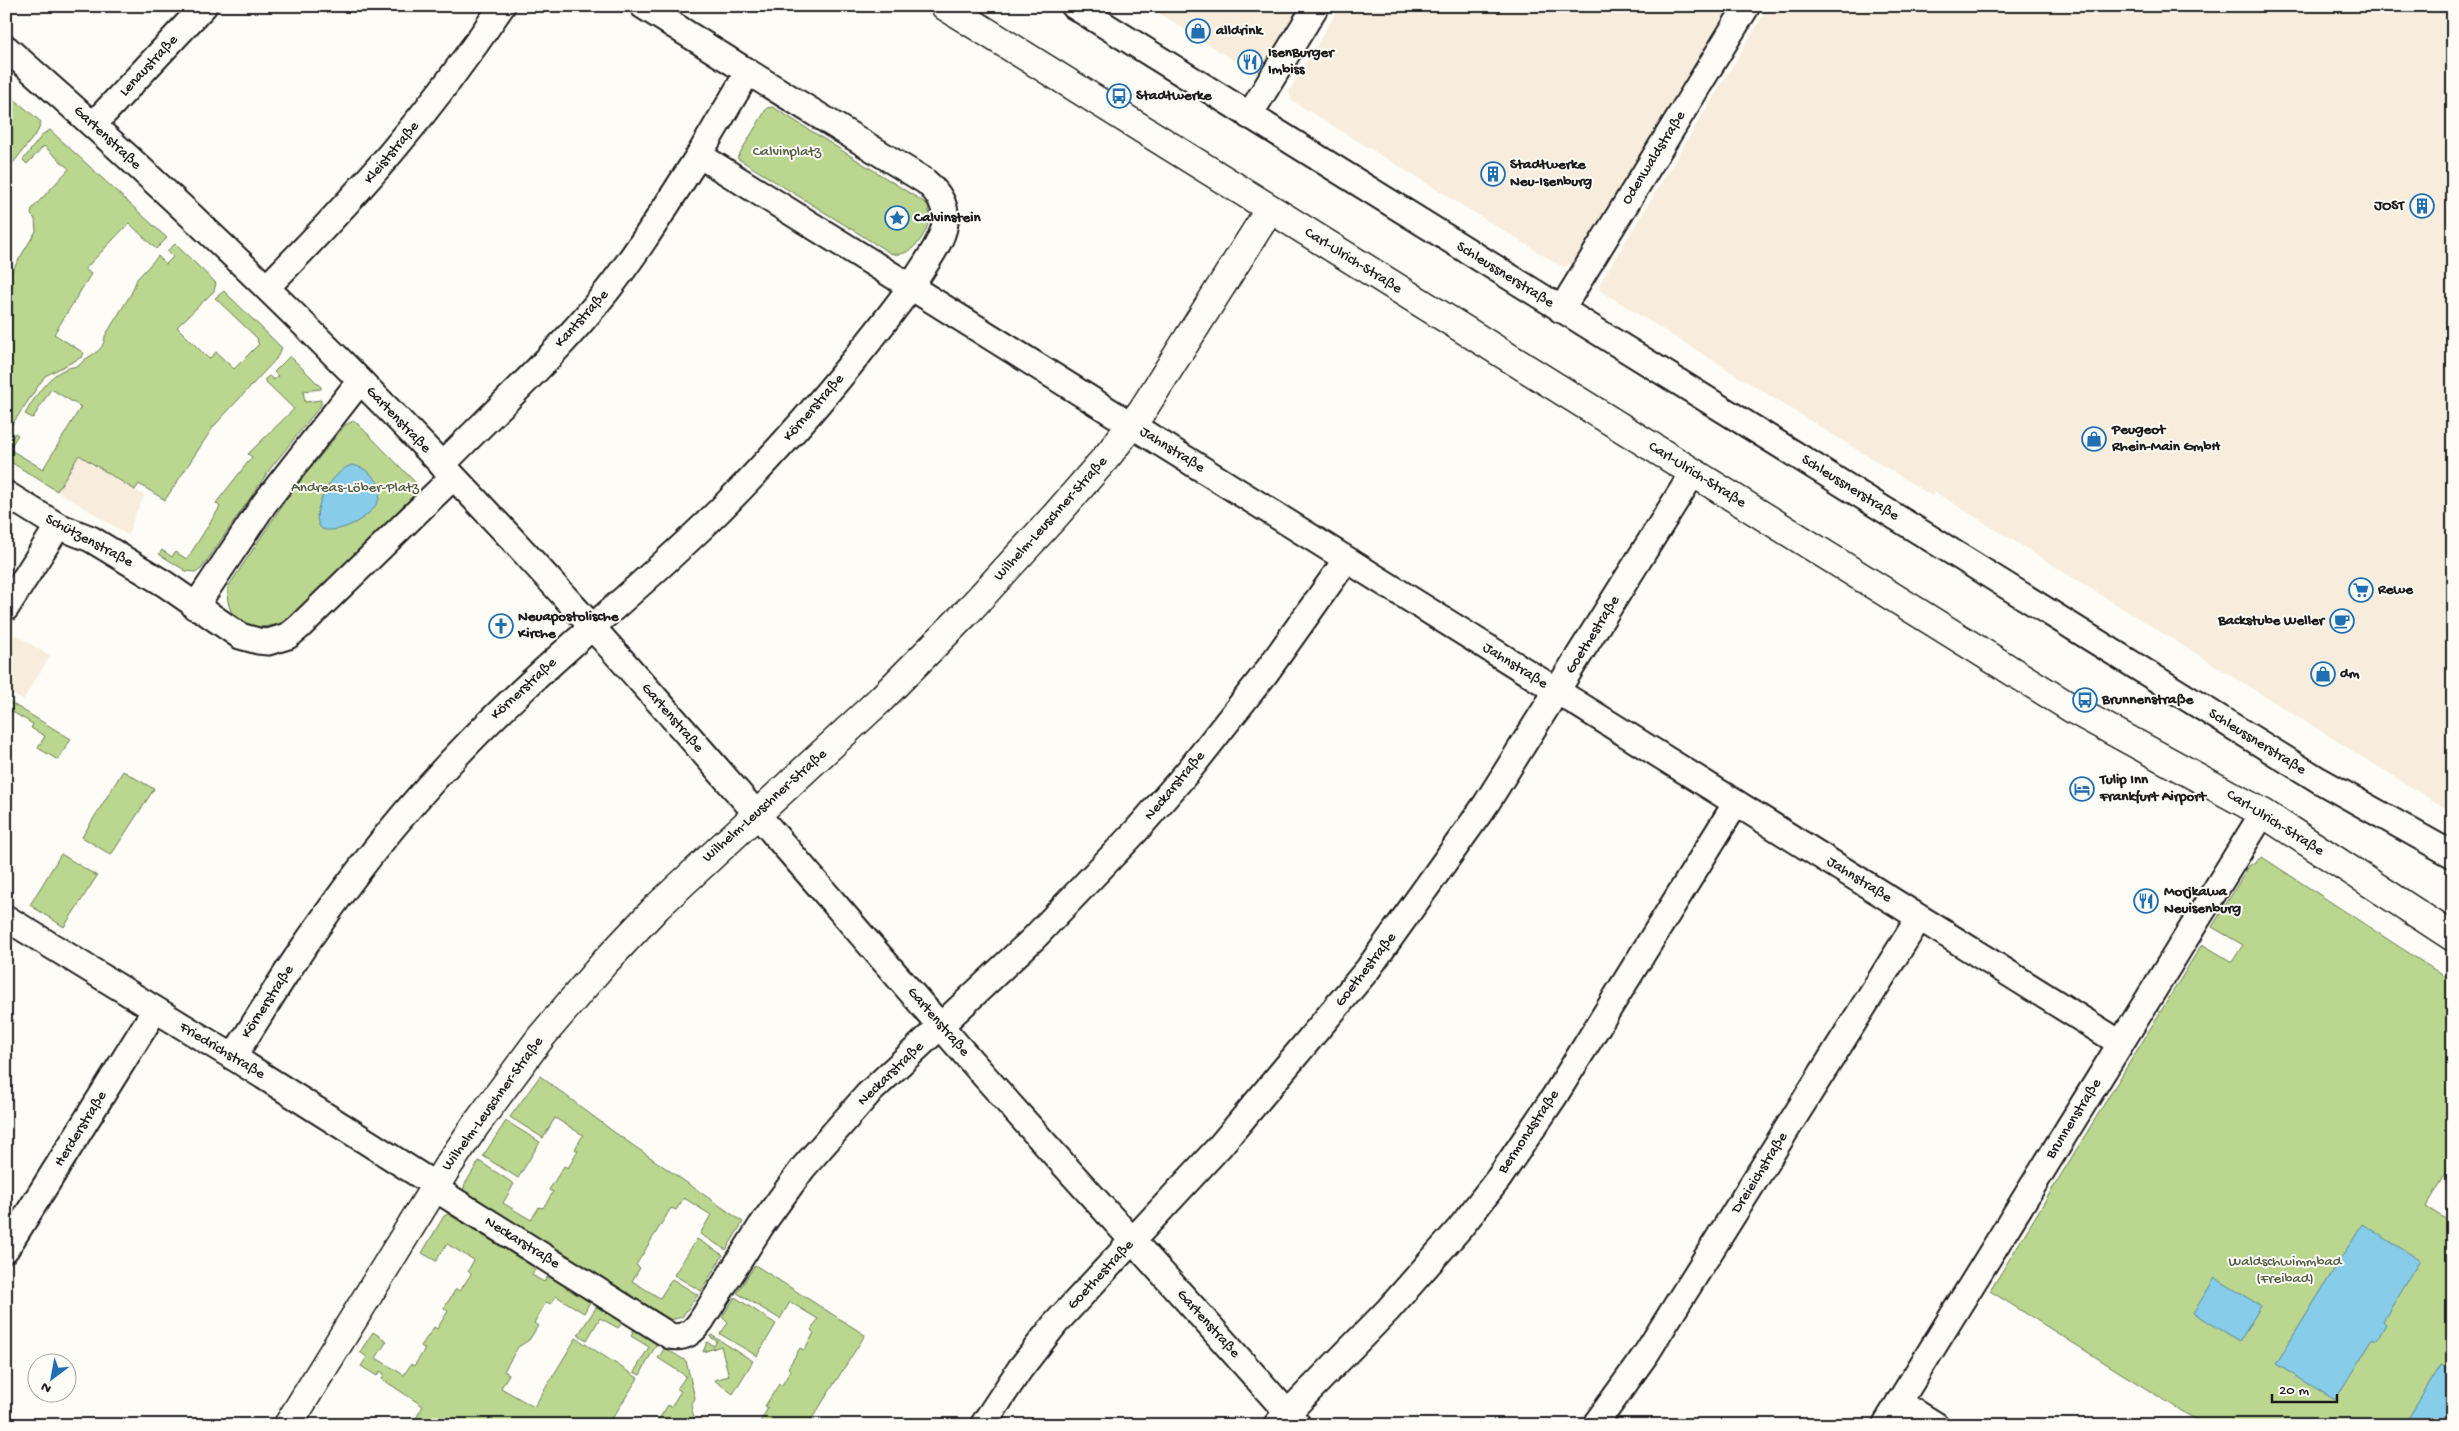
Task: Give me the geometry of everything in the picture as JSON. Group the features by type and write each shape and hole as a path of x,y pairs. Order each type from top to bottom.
{"main road":[{"name":"Carl-Ulrich-Straße","path":"945,6 2084,715 2193,773 2263,814 2451,931"},
{"name":"Wilhelm-Leuschner-Straße","path":"288,1425 435,1187 490,1105 563,1010 657,907 756,813 867,712 968,611 1056,515 1132,425 1270,209"}],"street":[{"name":"Lenaustraße","path":"93,125 204,6"},
{"name":"Kleiststraße","path":"266,287 360,191 398,147 469,55 502,6"},
{"path":"643,6 925,182 938,192 944,203 946,223 911,287 699,154 748,72"},
{"name":"Schleussnerstraße","path":"1074,6 2319,780 2453,856"},
{"path":"1249,116 1316,6"},
{"name":"Odenwaldstraße","path":"1561,310 1747,6"},
{"name":"Gartenstraße","path":"6,48 93,125 266,287 447,471 592,628 756,813 941,1026 1133,1240 1288,1421"},
{"name":"Kantstraße","path":"447,471 606,292 644,240 699,154"},
{"name":"Jahnstraße","path":"911,287 2120,1043"},
{"name":"Körnerstraße","path":"233,1057 316,930 390,830 425,789 492,718 537,675 592,628 718,512 777,450 848,368 911,287"},
{"path":"360,381 264,504 195,607 248,639 268,642 288,636 447,471"},
{"name":"Goethestraße","path":"983,1425 1038,1345 1226,1140 1368,969 1486,804 1694,473"},
{"name":"Schützenstraße","path":"6,494 58,526 92,539 165,584 195,607"},
{"path":"6,608 58,526"},
{"name":"Neckarstraße","path":"435,1187 446,1196 670,1336 685,1336 692,1332 701,1321 755,1234 803,1168 868,1094 1071,901 1160,803 1265,674 1346,560"},
{"name":"Bermondstraße","path":"1288,1421 1460,1228 1499,1178 1554,1096 1736,803"},
{"name":"Brunnenstraße","path":"1886,1425 2263,814"},
{"name":"Friedrichstraße","path":"6,918 233,1057 435,1187"},
{"name":"Dreieichstraße","path":"1595,1425 1646,1354 1919,918"},
{"name":"Herderstraße","path":"6,1249 155,1010"},
{"path":"1899,1402 1936,1425"}],"shaded area":[{"path":"1148,6 1303,6 1260,77"},
{"path":"1340,6 1730,6 1573,263 1563,267 1291,100 1289,91"},
{"path":"1769,6 2453,6 2453,813 1935,492 1932,496 1599,290 1599,285"},
{"path":"79,455 145,496 136,512 128,535 57,491"},
{"path":"15,634 50,656 23,700 6,690 6,647"}],"green space":[{"path":"6,92 41,122 38,131 6,172"},
{"name":"Calvinplatz","path":"773,107 927,204 929,221 921,239 907,252 899,254 890,253 737,158 767,108"},
{"path":"50,130 167,238 156,249 129,223 85,269 91,274 54,334 84,353 82,357 45,376 7,432 6,281 36,231 35,219 31,215 32,209 69,169 44,146 27,164 23,160 43,134"},
{"path":"175,244 216,283 214,291 177,327 209,359 216,352 234,369 259,344 258,339 215,298 224,291 282,348 276,359 214,426 165,500 139,484 135,490 79,455 57,491 6,459 6,447 15,433 18,435 9,449 43,469 81,407 51,389 33,418 25,414 35,397 53,376 61,371 79,366 102,347 105,336 131,294 137,279 158,256 166,264 173,257 167,251"},
{"path":"290,356 321,387 321,389 303,391 305,402 321,400 321,405 270,469 202,568 197,572 186,571 159,554 162,550 172,557 175,552 187,559 220,507 216,503 252,457 248,454 294,409 264,380 269,376 274,380 278,376 274,372"},
{"name":"Andreas-Löber-Platz","path":"353,421 416,483 416,493 290,618 268,626 256,627 246,624 231,611 228,601 228,587 287,498 345,425"},
{"path":"6,700 71,739 58,760 38,748 45,736 31,728 33,724 9,710 6,711"},
{"path":"123,771 154,789 111,855 82,837"},
{"path":"61,854 97,876 64,927 30,905"},
{"name":"Waldschwimmbad (Freibad)","path":"2262,857 2453,982 2453,1162 2426,1207 2449,1221 2453,1220 2453,1425 2204,1425 1990,1291 2202,944 2232,962 2243,945 2212,927 2249,866"},
{"path":"540,1076 614,1132 743,1222 726,1250 700,1234 711,1215 684,1198 676,1210 671,1208 636,1265 640,1268 632,1281 660,1298 672,1279 698,1295 682,1317 671,1320 463,1191 465,1184 479,1161 514,1184 503,1203 531,1220 539,1207 543,1208 553,1192 549,1190 564,1166 568,1168 578,1151 575,1149 583,1135 555,1118 543,1138 510,1117"},
{"path":"506,1121 540,1142 518,1178 483,1156"},
{"path":"448,1214 536,1268 532,1275 544,1282 548,1276 590,1302 584,1313 556,1296 551,1304 546,1302 534,1323 538,1326 529,1340 518,1347 504,1371 509,1374 501,1388 534,1407 576,1338 638,1378 612,1419 617,1425 412,1425 423,1406 382,1379 384,1374 380,1371 377,1376 361,1366 367,1357 360,1352 373,1332 387,1341 376,1358 404,1375 411,1364 414,1366 425,1349 421,1346 434,1327 437,1329 448,1311 444,1308 456,1289 460,1291 471,1274 468,1271 474,1260 447,1244 436,1261 422,1253 444,1216"},
{"path":"697,1239 723,1255 701,1291 674,1275"},
{"path":"755,1265 865,1335 808,1425 758,1425 768,1408 765,1406 779,1384 782,1385 791,1370 788,1368 800,1348 804,1350 814,1333 811,1330 818,1319 790,1302 780,1319 737,1293"},
{"path":"735,1297 776,1324 757,1356 720,1334 728,1323 722,1317"},
{"path":"597,1306 623,1322 618,1328 600,1318 587,1340 578,1335"},
{"path":"634,1329 657,1343 640,1375 634,1372 649,1347 631,1336"},
{"path":"711,1335 753,1361 733,1394 714,1380 729,1376 721,1346 703,1352 707,1342 714,1346 717,1341 710,1337"},
{"path":"665,1348 686,1361 695,1398 691,1406 696,1425 655,1425 668,1405 671,1407 681,1391 677,1389 686,1376 658,1358"}],"water":[{"path":"353,465 366,470 376,480 380,490 379,500 373,509 354,523 342,528 322,529 318,522 317,513 324,492 338,474"},
{"path":"2362,1224 2420,1260 2383,1321 2386,1324 2377,1340 2373,1338 2335,1400 2276,1364"},
{"path":"2215,1278 2261,1306 2240,1341 2193,1313"},
{"path":"2441,1365 2453,1372 2453,1425 2404,1425"}],"place":[{"name":"alldrink","path":"1198,31"},
{"name":"IsenBurger Imbiss","path":"1250,62"},
{"name":"Stadtwerke","path":"1119,96"},
{"name":"Stadtwerke Neu-Isenburg","path":"1493,174"},
{"name":"JOST","path":"2422,206"},
{"name":"Calvinstein","path":"897,218"},
{"name":"Peugeot Rhein-Main GmbH","path":"2094,439"},
{"name":"Rewe","path":"2361,590"},
{"name":"Backstube Weller","path":"2342,621"},
{"name":"Neuapostolische Kirche","path":"501,626"},
{"name":"dm","path":"2323,674"},
{"name":"Brunnenstraße","path":"2085,700"},
{"name":"Tulip Inn Frankfurt Airport","path":"2082,789"},
{"name":"Morjkawa Neuisenburg","path":"2146,901"}]}
